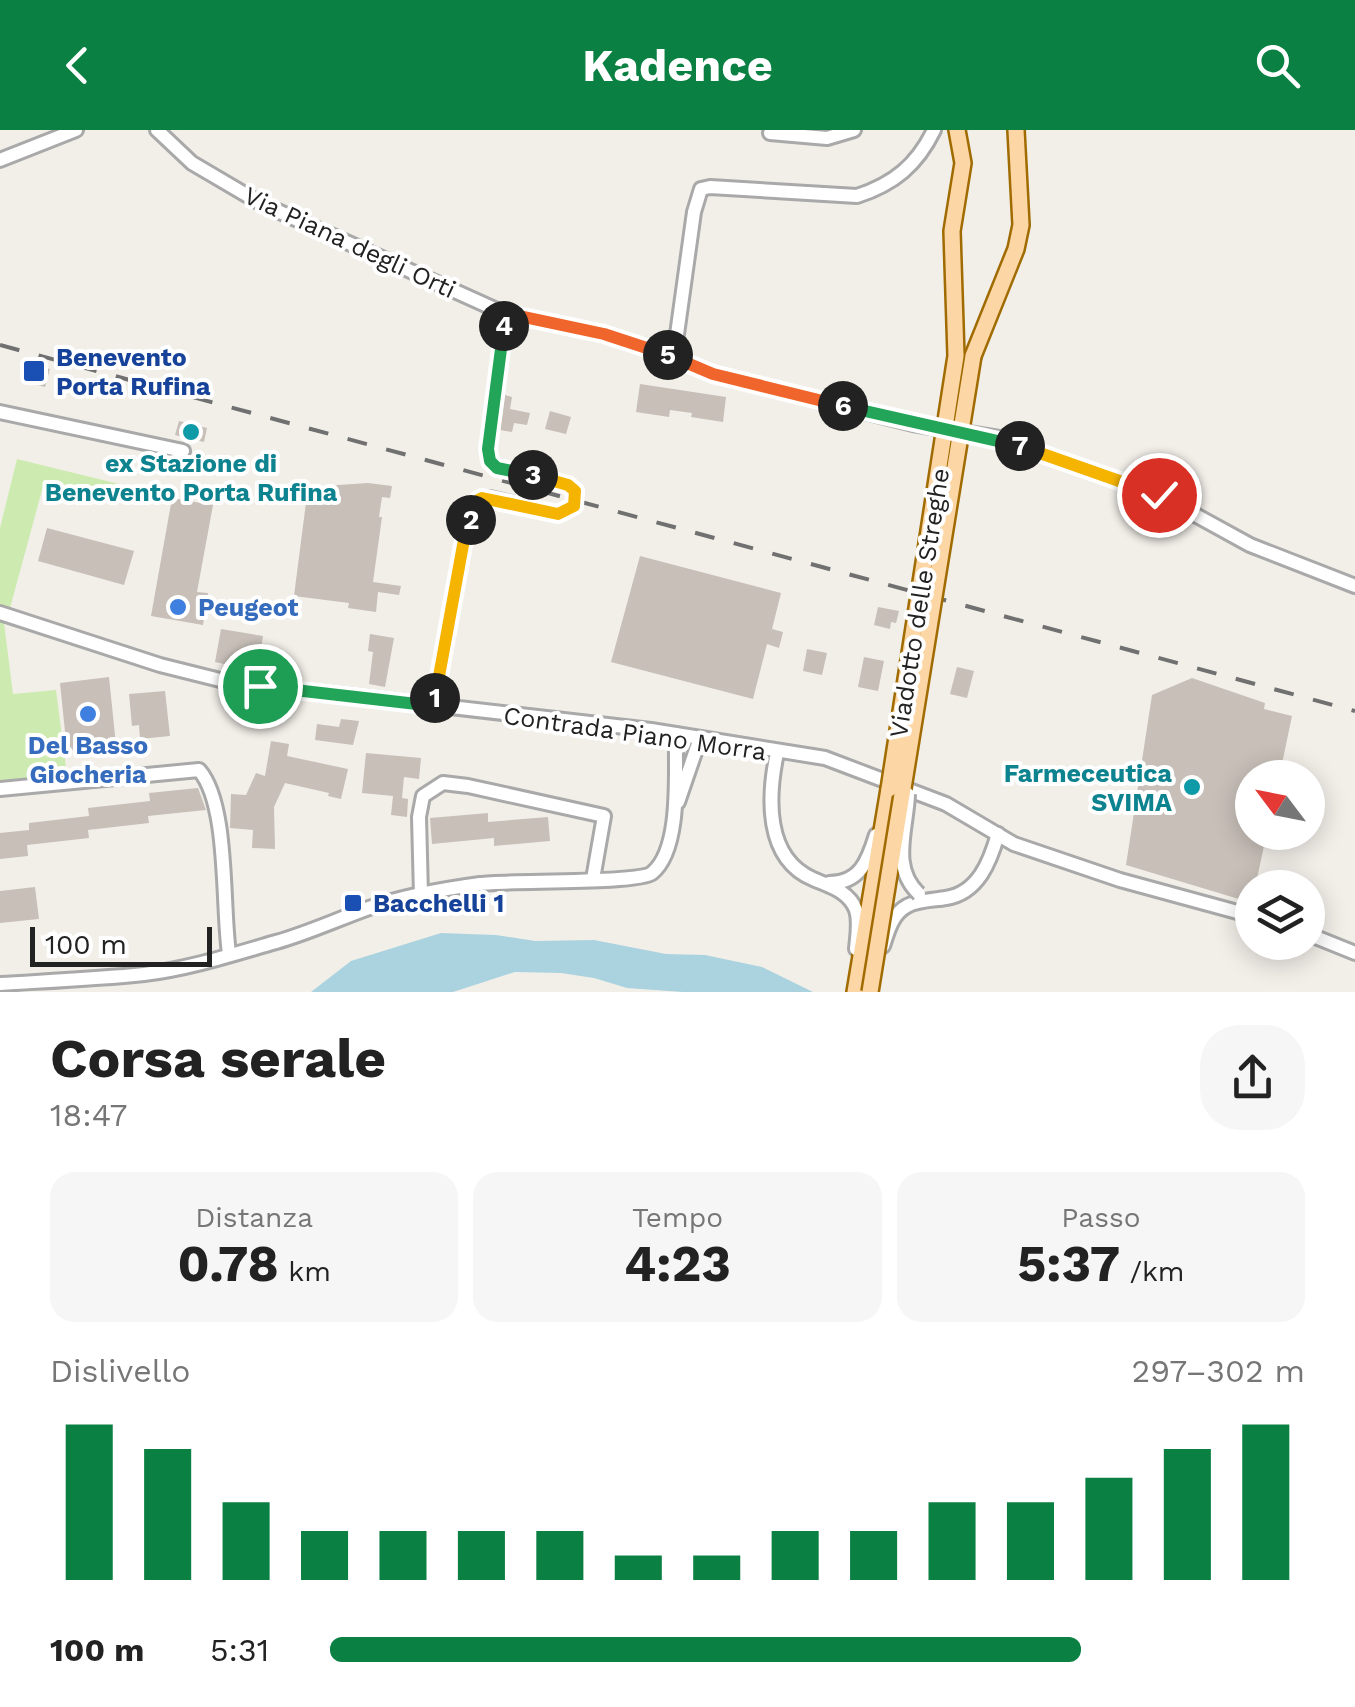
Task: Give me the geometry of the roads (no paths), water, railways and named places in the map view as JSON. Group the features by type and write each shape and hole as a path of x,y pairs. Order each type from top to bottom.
{"main road":[{"path":"863,991 908,769 965,356 952,231 963,163 957,130"},
{"path":"965,356 1016,250 1021,225 1016,130"},
{"name":"Viadotto delle Streghe","path":"863,991 889,789 965,356"}],"street":[{"path":"0,160 76,130"},
{"name":"Via Piana degli Orti","path":"157,130 192,163 260,204 505,313 604,334 674,356 713,374 914,424 998,438 1159,495 1250,544 1355,586"},
{"path":"770,132 826,138 854,130"},
{"path":"674,356 694,212 701,190 710,186 857,196 909,169 934,130"},
{"path":"434,706 463,545 478,500 490,498 558,514 576,501 575,491 568,485 497,468 490,461 488,449 505,313"},
{"path":"0,412 184,451"},
{"name":"Contrada Piano Morra","path":"0,613 160,666 224,681 676,734 825,758 946,804 1014,844 1120,880 1235,911"},
{"path":"0,984 145,974 278,942 374,906 482,884 648,877 668,852 674,814 676,734"},
{"path":"674,814 700,738"},
{"path":"777,753 771,809 780,848 808,877 833,885 856,909 863,991"},
{"path":"908,769 908,810 901,862 909,885 919,898"},
{"path":"0,789 199,770 213,790 229,954"},
{"path":"422,895 419,817 423,796 444,784 604,816 593,879"},
{"path":"833,885 860,872 889,789"},
{"path":"863,991 891,922 919,898 953,897 971,888 984,871 998,834"},
{"path":"1325,941 1355,952"}],"water":[{"path":"441,933 535,941 594,940 666,954 705,955 762,967 813,992 683,992 627,988 561,973 515,972 453,992 311,992 351,961"}],"railway":[{"path":"0,345 1355,711"}],"place":[{"name":"Benevento Porta Rufina","path":"34,371"},
{"name":"ex Stazione di Benevento Porta Rufina","path":"191,432"},
{"name":"Peugeot","path":"178,607"},
{"name":"Del Basso Giocheria","path":"88,714"},
{"name":"Farmeceutica SVIMA","path":"1192,787"},
{"name":"Bacchelli 1","path":"353,903"}]}
